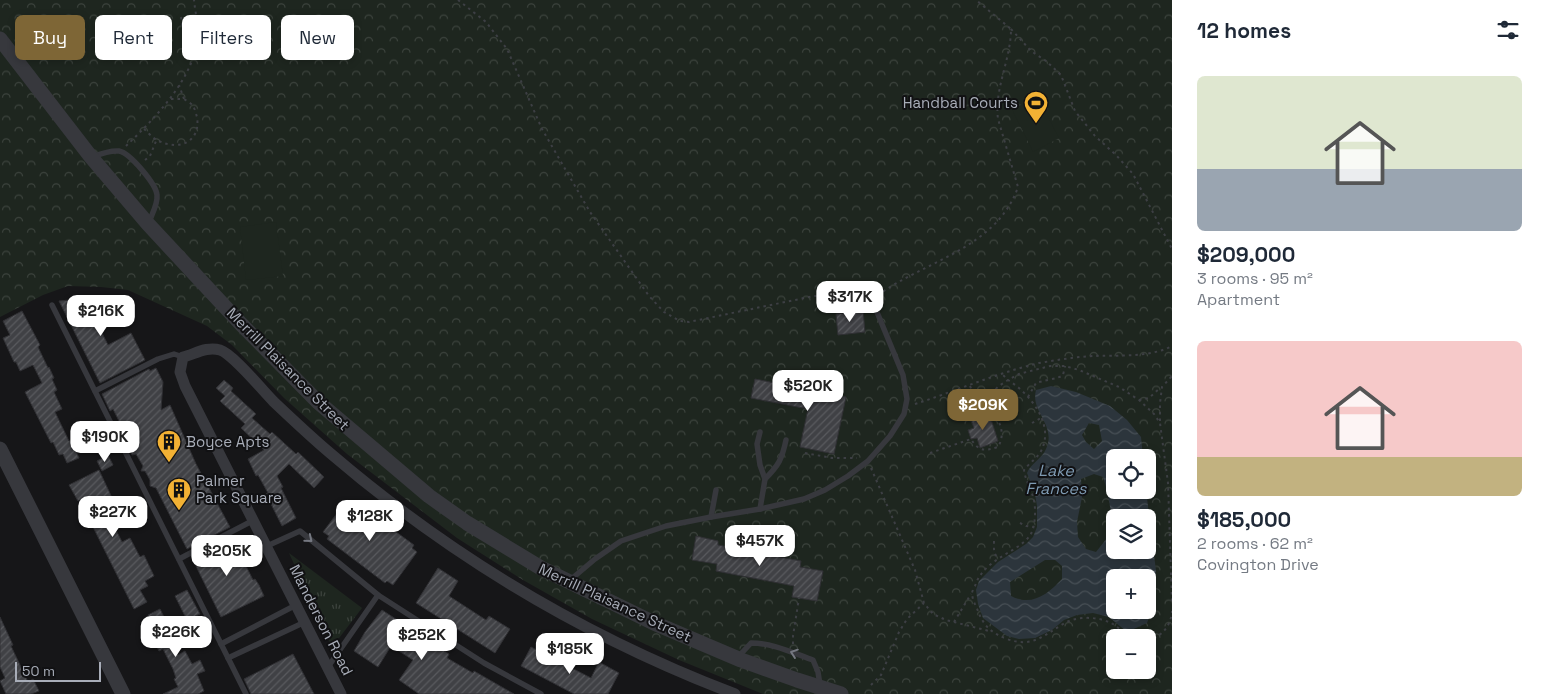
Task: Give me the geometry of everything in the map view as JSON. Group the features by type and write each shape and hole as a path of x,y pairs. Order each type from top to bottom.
{"street":[{"name":"Merrill Plaisance Street","path":"0,39 91,157 148,224 255,338 318,402 429,496 467,523 541,568 568,582 654,623 738,658 841,694"},
{"path":"183,357 212,349 219,350 229,356 274,402 346,466 405,513 482,566 556,610 624,646 678,671 735,694"},
{"name":"Manderson Road","path":"183,357 180,372 185,386 341,694"},
{"path":"0,449 123,694"}],"lane":[{"path":"91,157 115,151 130,157 154,186 157,194 157,200 148,224"},
{"path":"568,582 594,559 621,541 666,526 804,499 848,476 868,461 890,436 904,414 907,399 902,376 872,300"},
{"path":"52,305 246,694"},
{"path":"95,391 158,359 174,354 183,357"},
{"path":"760,432 757,444 760,465 765,479 760,509"},
{"path":"765,479 783,456 786,440"},
{"path":"711,517 716,490"},
{"path":"179,560 254,520"},
{"path":"267,546 300,531 378,595 484,663 541,694"},
{"path":"328,667 378,595"},
{"path":"221,644 296,605"},
{"path":"228,658 305,622"},
{"path":"738,658 751,643 763,643 794,653 813,660 818,672 820,688"}],"path":[{"path":"194,0 196,15"},
{"path":"458,0 486,22 507,49 542,129 590,212 649,296 664,312 680,321 689,322 814,296 844,296 872,300 894,284 944,259 987,232 1003,216 1018,187 997,110 1011,43 1011,29"},
{"path":"976,0 1011,29 1031,51 1061,74 1075,111 1095,136 1133,174 1172,249"},
{"path":"181,17 182,24"},
{"path":"126,146 144,129 170,99 191,60"},
{"path":"144,129 156,140 175,145 184,144 192,140 197,131 197,114 193,106 184,99 179,85"},
{"path":"170,99 184,99"},
{"path":"144,161 150,156 156,140"},
{"path":"905,407 1002,374 1039,364 1073,358 1143,354 1163,351 1172,346"},
{"path":"930,452 971,439 975,446 982,450 998,447 1002,441 1002,433 1000,422 991,406 991,399 995,390 1019,374 1050,366 1065,366 1094,375 1119,387 1139,400 1154,414 1160,423"},
{"path":"1028,397 1036,382 1061,377 1065,366"},
{"path":"954,622 972,593 977,579 986,568 1029,538 1033,527 1034,502 1025,480 1024,470 1042,451 1045,441 1045,429 1042,418 1028,397 1002,374"},
{"path":"1139,400 1150,398 1172,376"},
{"path":"970,386 973,393"},
{"path":"1162,387 1160,423 1168,483 1172,604"},
{"path":"1032,423 1042,418"},
{"path":"805,453 832,458 864,458 868,461 915,570 924,603 933,614 946,620 990,631 1016,642 1025,643 1049,634 1071,620 1087,618 1103,620 1111,623 1118,629"},
{"path":"1020,523 1033,527"},
{"path":"994,541 994,548 998,558"},
{"path":"972,593 980,618 990,631"},
{"path":"794,653 793,636 799,598"},
{"path":"871,685 881,675 906,619 924,603"},
{"path":"1156,637 1166,629 1170,622 1172,611"}],"green space":[{"path":"0,0 1172,0 1172,694 763,694 679,660 592,619 523,580 457,538 347,454 284,398 232,345 207,326 128,290 68,286 43,295 0,317"},
{"name":"Handball Courts","path":"1038,97 1059,138 1033,152 1012,109"},
{"path":"276,222 283,276 246,280 240,227"},
{"path":"289,553 362,608 333,646 330,643"}],"water":[{"name":"Lake Frances","path":"1051,386 1076,392 1110,406 1127,420 1141,437 1142,449 1106,449 1106,488 1103,477 1094,474 1081,479 1082,497 1077,522 1078,537 1086,549 1096,552 1106,539 1106,559 1155,559 1156,569 1106,569 1106,616 1093,613 1077,615 1064,620 1052,630 1035,638 1019,639 1007,636 983,618 976,590 979,581 998,562 1026,544 1033,537 1037,527 1035,494 1027,473 1046,449 1048,433 1035,398 1036,390","holes":["1089,423 1099,425 1102,441 1094,449 1086,442 1082,435","1045,560 1055,560 1062,566 1062,579 1051,590 1033,599 1026,600 1011,596 1010,582"]},
{"name":"Lake Frances","path":"1109,499 1147,499 1148,509 1110,509"},
{"name":"Lake Frances","path":"1111,619 1148,619 1147,623 1134,629 1123,629"}],"building":[{"path":"92,298 113,298 122,315 99,327 108,345 131,333 145,360 100,383 59,301 80,299 83,303"},
{"path":"22,311 40,345 38,347 54,378 52,379 57,390 54,392 62,409 55,412 79,458 67,463 63,454 59,455 53,442 51,443 25,392 42,383 33,365 20,371 3,338 10,335 3,321"},
{"path":"863,311 865,332 838,335 836,314"},
{"path":"156,368 163,382 161,410 170,405 196,464 230,527 187,549 156,488 150,486 150,480 145,471 141,471 143,466 136,454 132,455 122,427 113,409 110,411 102,394 149,369 150,371"},
{"path":"755,379 846,397 834,454 800,447 808,409 751,398"},
{"path":"224,380 233,388 231,391 256,414 252,418 270,434 272,432 296,454 298,452 324,477 314,488 289,464 277,476 296,518 282,526 266,494 268,493 258,475 256,476 248,459 264,450 241,428 245,424 220,401 225,396 216,388"},
{"path":"989,413 998,441 980,448 977,438 971,439 968,430 974,428 971,420"},
{"path":"108,455 113,465 102,471 97,461"},
{"path":"99,470 114,502 100,508 110,528 114,526 122,542 130,538 140,557 144,555 154,576 145,581 148,586 140,590 147,602 134,609 87,515 69,485"},
{"path":"347,500 353,504 355,501 376,517 381,516 382,521 414,545 412,548 417,552 393,585 387,581 385,583 327,539 329,536 323,532"},
{"path":"234,536 253,580 255,579 264,596 221,617 192,558"},
{"path":"696,536 718,541 718,545 801,561 800,567 823,571 817,601 792,597 794,586 716,571 717,564 692,560"},
{"path":"438,568 458,581 449,596 486,620 489,616 510,629 495,653 416,603"},
{"path":"187,590 200,614 187,620 175,596"},
{"path":"160,609 168,625 166,626 171,636 168,637 178,655 185,651 192,664 200,660 205,671 197,674 204,691 198,694 163,694 178,687 174,679 176,678 173,669 163,649 159,651 147,627 153,624 148,615"},
{"path":"382,610 449,654 447,658 514,694 419,694 399,680 413,660 391,646 378,667 354,651 365,632"},
{"path":"0,617 28,682 33,679 39,691 31,694 6,694 0,681 5,678 0,667"},
{"path":"531,647 591,678 599,662 619,673 608,694 574,694 521,666"},
{"path":"293,654 314,694 251,694 244,679"}],"place":[{"name":"Handball Courts","path":"1036,124"},
{"name":"Boyce Apts","path":"169,463"},
{"name":"Palmer Park Square","path":"179,511"}]}
